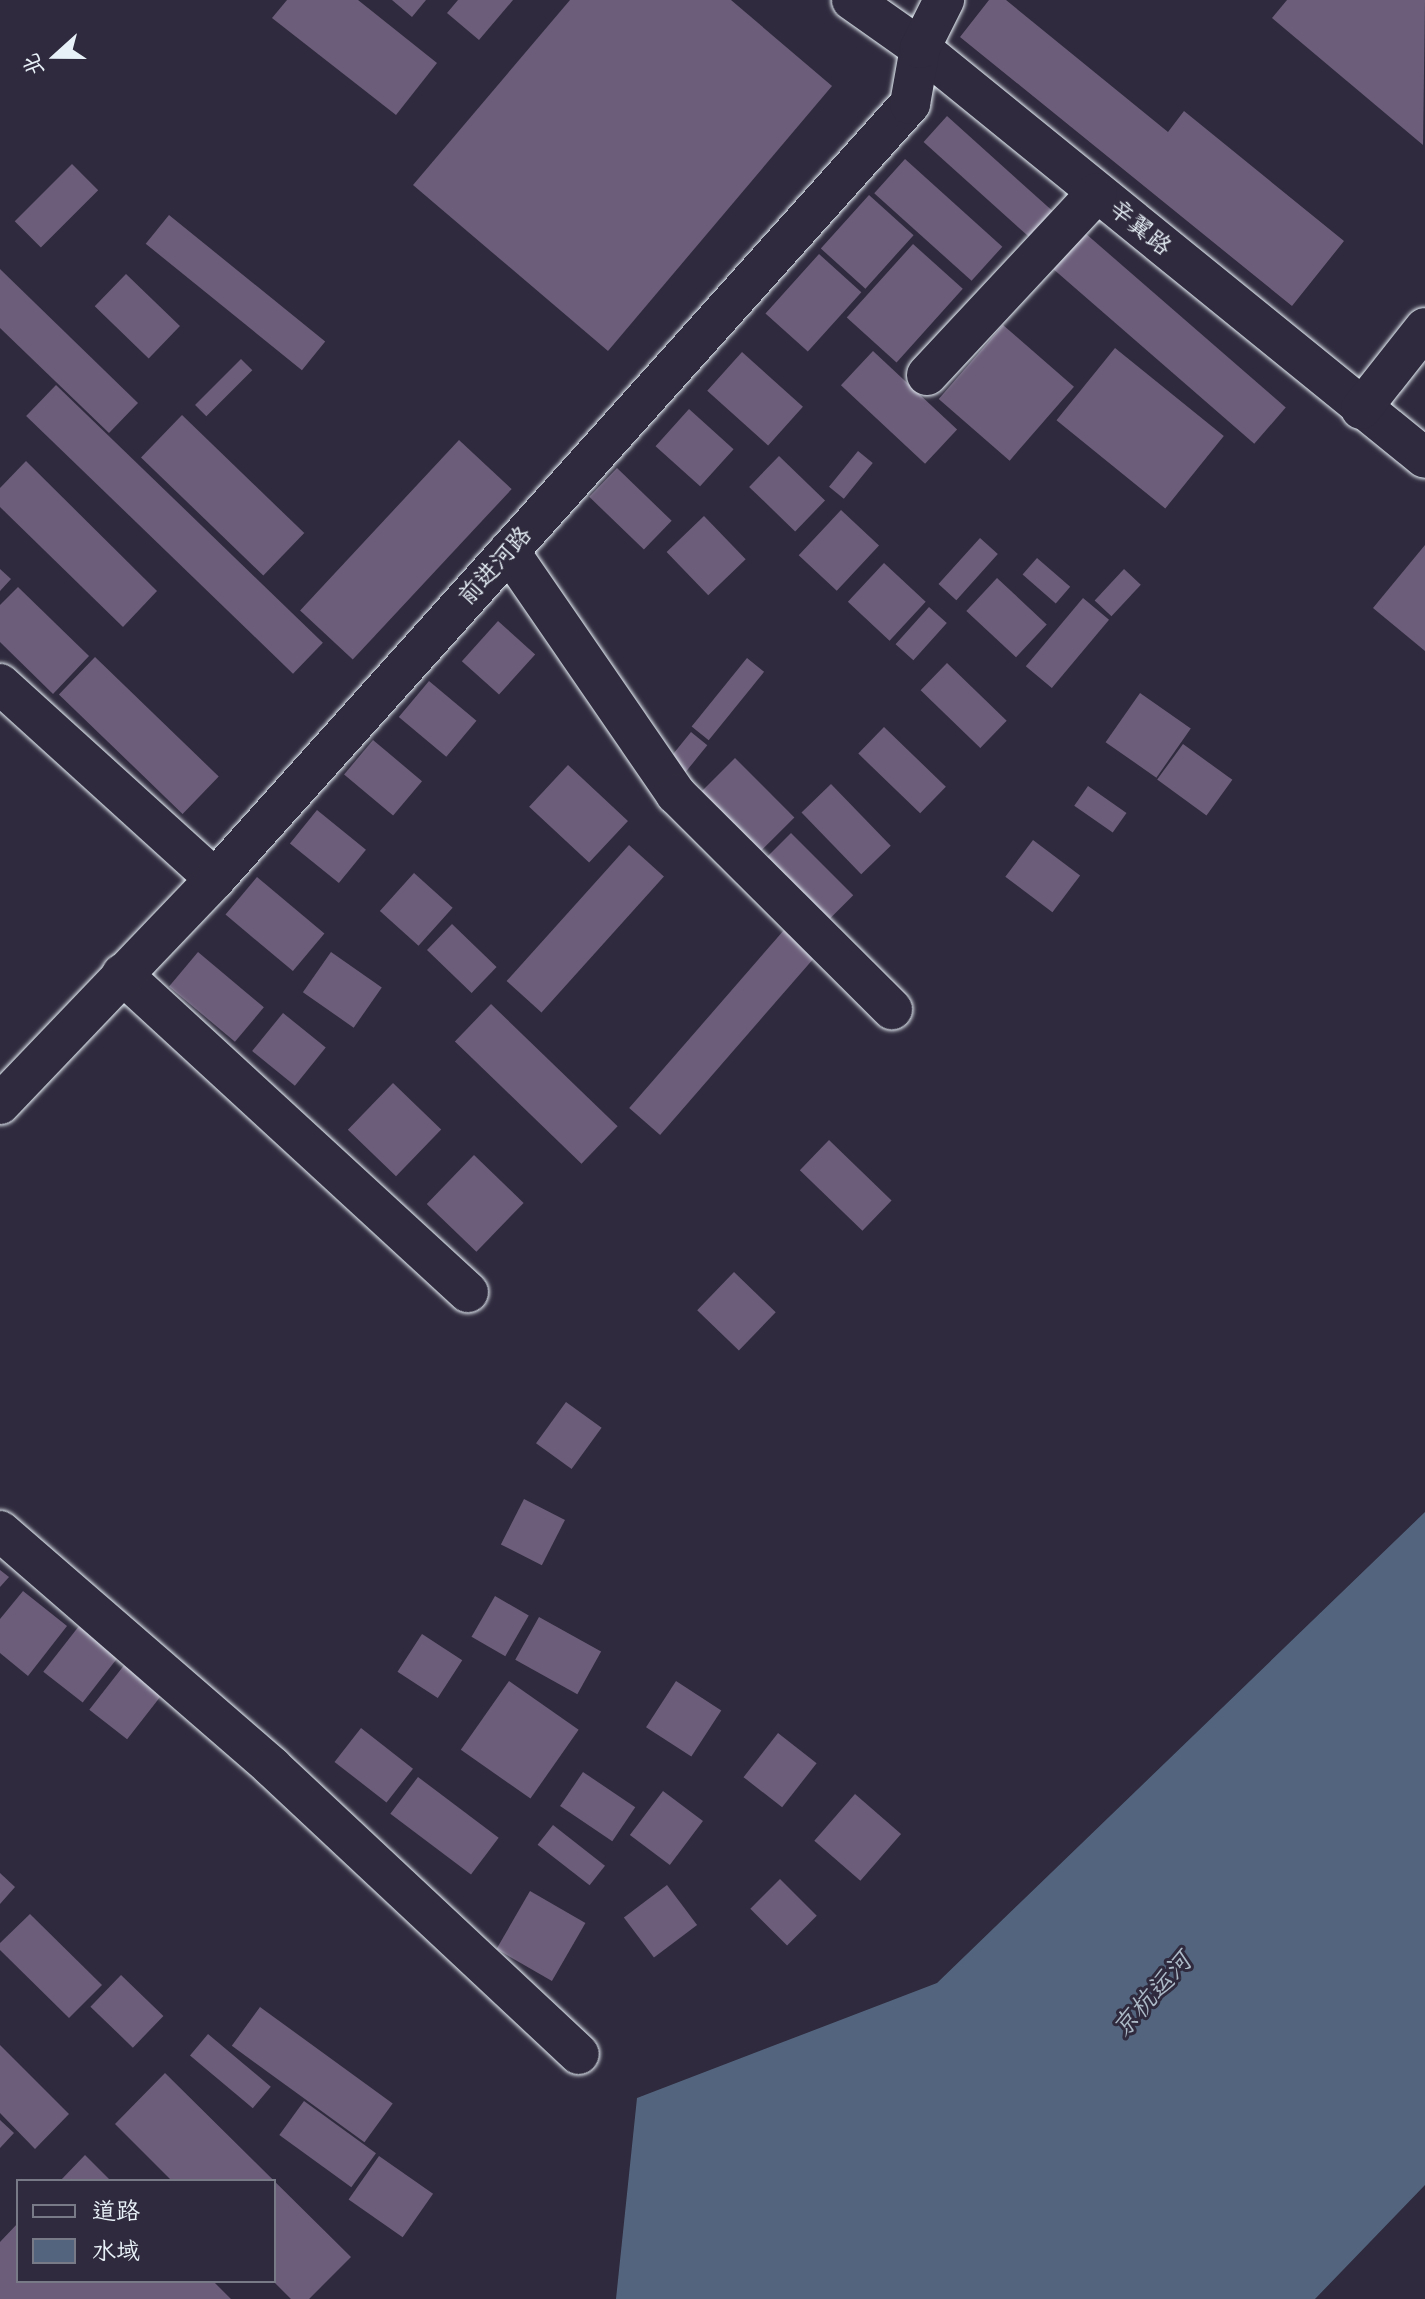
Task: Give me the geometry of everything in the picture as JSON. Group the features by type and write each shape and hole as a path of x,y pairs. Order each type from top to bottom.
{"street":[{"name":"辛翼路","path":"852,0 920,48 1425,458"},
{"name":"前进河路","path":"0,1104 215,879 910,104 920,48 944,0"},
{"path":"927,375 1097,193"},
{"path":"1361,409 1425,328"},
{"path":"509,551 676,794 892,1009"},
{"path":"0,684 215,879"},
{"path":"122,974 468,1292"},
{"path":"0,1531 272,1767 579,2054"}],"water":[{"name":"京杭运河","path":"1425,1512 1425,2185 1315,2299 616,2299 637,2098 937,1983"}],"building":[{"path":"287,0 358,0 437,63 396,115 272,18"},
{"path":"392,0 426,0 412,17"},
{"path":"458,0 513,0 479,40 447,13"},
{"path":"570,0 731,0 832,86 608,351 413,185"},
{"path":"989,0 1006,0 1168,132 1184,111 1344,241 1292,306 960,37"},
{"path":"1287,0 1425,0 1423,145 1272,18"},
{"path":"947,116 1054,212 1031,238 924,142"},
{"path":"905,159 1002,247 972,281 874,193"},
{"path":"72,164 98,190 41,247 15,221"},
{"path":"869,195 914,235 865,289 821,249"},
{"path":"169,215 325,341 302,370 146,244"},
{"path":"1085,233 1286,408 1254,444 1054,269"},
{"path":"913,244 963,289 897,362 847,318"},
{"path":"819,254 861,292 808,352 765,313"},
{"path":"0,269 138,403 109,433 0,328"},
{"path":"126,274 180,326 149,358 95,306"},
{"path":"1003,325 1074,387 1010,461 939,399"},
{"path":"1115,348 1224,436 1165,508 1056,420"},
{"path":"873,351 957,429 925,464 841,385"},
{"path":"742,352 803,407 768,446 707,391"},
{"path":"241,359 252,370 206,416 195,405"},
{"path":"56,385 323,643 293,674 26,416"},
{"path":"689,409 734,449 700,486 656,446"},
{"path":"182,415 304,533 263,576 141,457"},
{"path":"459,440 512,489 353,660 300,610"},
{"path":"858,451 873,463 844,499 829,487"},
{"path":"779,456 825,500 795,531 749,487"},
{"path":"26,461 157,591 123,627 0,507 0,488"},
{"path":"617,468 672,521 644,550 589,497"},
{"path":"841,510 879,545 837,591 799,555"},
{"path":"704,516 746,559 708,595 667,552"},
{"path":"980,538 998,554 956,600 939,584"},
{"path":"1425,545 1425,651 1373,608"},
{"path":"1037,558 1070,587 1056,603 1023,575"},
{"path":"884,563 926,602 890,641 848,602"},
{"path":"0,569 11,579 0,591"},
{"path":"1124,569 1141,585 1111,616 1095,600"},
{"path":"997,578 1047,624 1016,657 966,611"},
{"path":"18,587 89,656 53,694 0,642 0,605"},
{"path":"1083,598 1109,620 1052,688 1026,666"},
{"path":"929,607 947,623 913,660 896,644"},
{"path":"498,621 535,654 499,695 462,661"},
{"path":"95,657 219,776 183,814 59,694"},
{"path":"747,658 764,672 709,740 692,726"},
{"path":"947,663 1007,721 980,748 921,690"},
{"path":"429,681 476,721 446,757 399,717"},
{"path":"1140,693 1191,729 1156,778 1106,742"},
{"path":"884,727 946,787 920,813 858,754"},
{"path":"691,732 707,745 683,775 667,762"},
{"path":"373,740 422,781 393,816 344,774"},
{"path":"1183,744 1232,780 1206,815 1157,780"},
{"path":"735,758 794,817 761,851 702,791"},
{"path":"568,765 628,821 589,863 529,807"},
{"path":"831,784 891,846 861,874 802,812"},
{"path":"1088,786 1127,813 1113,833 1074,806"},
{"path":"317,810 366,850 339,883 290,843"},
{"path":"791,833 853,895 828,921 766,858"},
{"path":"1033,840 1080,876 1052,912 1005,877"},
{"path":"629,845 664,876 541,1012 507,981"},
{"path":"414,873 453,908 419,946 380,911"},
{"path":"257,877 324,934 293,971 226,915"},
{"path":"452,924 497,967 472,993 427,950"},
{"path":"784,930 815,957 660,1135 629,1108"},
{"path":"198,952 264,1007 235,1042 169,986"},
{"path":"331,952 382,988 354,1028 303,992"},
{"path":"491,1004 618,1126 581,1164 455,1041"},
{"path":"283,1013 326,1048 295,1086 252,1051"},
{"path":"393,1083 441,1130 396,1176 348,1130"},
{"path":"829,1140 892,1200 862,1231 800,1170"},
{"path":"474,1155 524,1203 476,1252 427,1204"},
{"path":"734,1272 776,1312 739,1350 697,1310"},
{"path":"566,1402 602,1428 572,1469 536,1443"},
{"path":"524,1499 565,1520 542,1565 501,1544"},
{"path":"0,1570 9,1577 0,1587"},
{"path":"23,1591 67,1626 28,1676 0,1653 0,1619"},
{"path":"495,1596 529,1616 505,1656 472,1637"},
{"path":"539,1617 601,1651 577,1694 515,1660"},
{"path":"79,1626 118,1657 83,1702 43,1672"},
{"path":"422,1634 462,1660 438,1698 397,1672"},
{"path":"125,1664 163,1694 127,1739 89,1710"},
{"path":"509,1681 579,1730 530,1799 461,1750"},
{"path":"676,1681 721,1710 691,1757 646,1727"},
{"path":"361,1728 413,1769 387,1803 335,1762"},
{"path":"778,1733 817,1763 782,1807 744,1777"},
{"path":"583,1772 635,1807 612,1841 560,1806"},
{"path":"418,1777 499,1838 471,1875 390,1814"},
{"path":"663,1791 703,1821 670,1865 630,1835"},
{"path":"855,1794 901,1834 860,1881 814,1841"},
{"path":"553,1825 605,1866 590,1885 538,1845"},
{"path":"0,1873 15,1887 0,1904"},
{"path":"780,1879 817,1916 787,1945 750,1909"},
{"path":"667,1885 697,1925 654,1957 624,1917"},
{"path":"530,1891 585,1923 552,1981 496,1949"},
{"path":"30,1914 102,1985 69,2018 0,1950 0,1943"},
{"path":"121,1975 163,2016 133,2048 90,2007"},
{"path":"260,2007 393,2103 364,2142 232,2046"},
{"path":"208,2034 271,2087 253,2108 190,2055"},
{"path":"0,2045 69,2114 35,2149 0,2113"},
{"path":"165,2073 272,2179 170,2179 115,2124"},
{"path":"304,2101 376,2153 351,2187 279,2135"},
{"path":"0,2120 14,2133 0,2148"},
{"path":"85,2155 109,2179 62,2179"},
{"path":"379,2156 433,2194 403,2237 349,2199"},
{"path":"276,2183 351,2257 309,2299 291,2299 275,2283"},
{"path":"16,2225 16,2283 215,2283 231,2299 0,2299 0,2242"}]}
